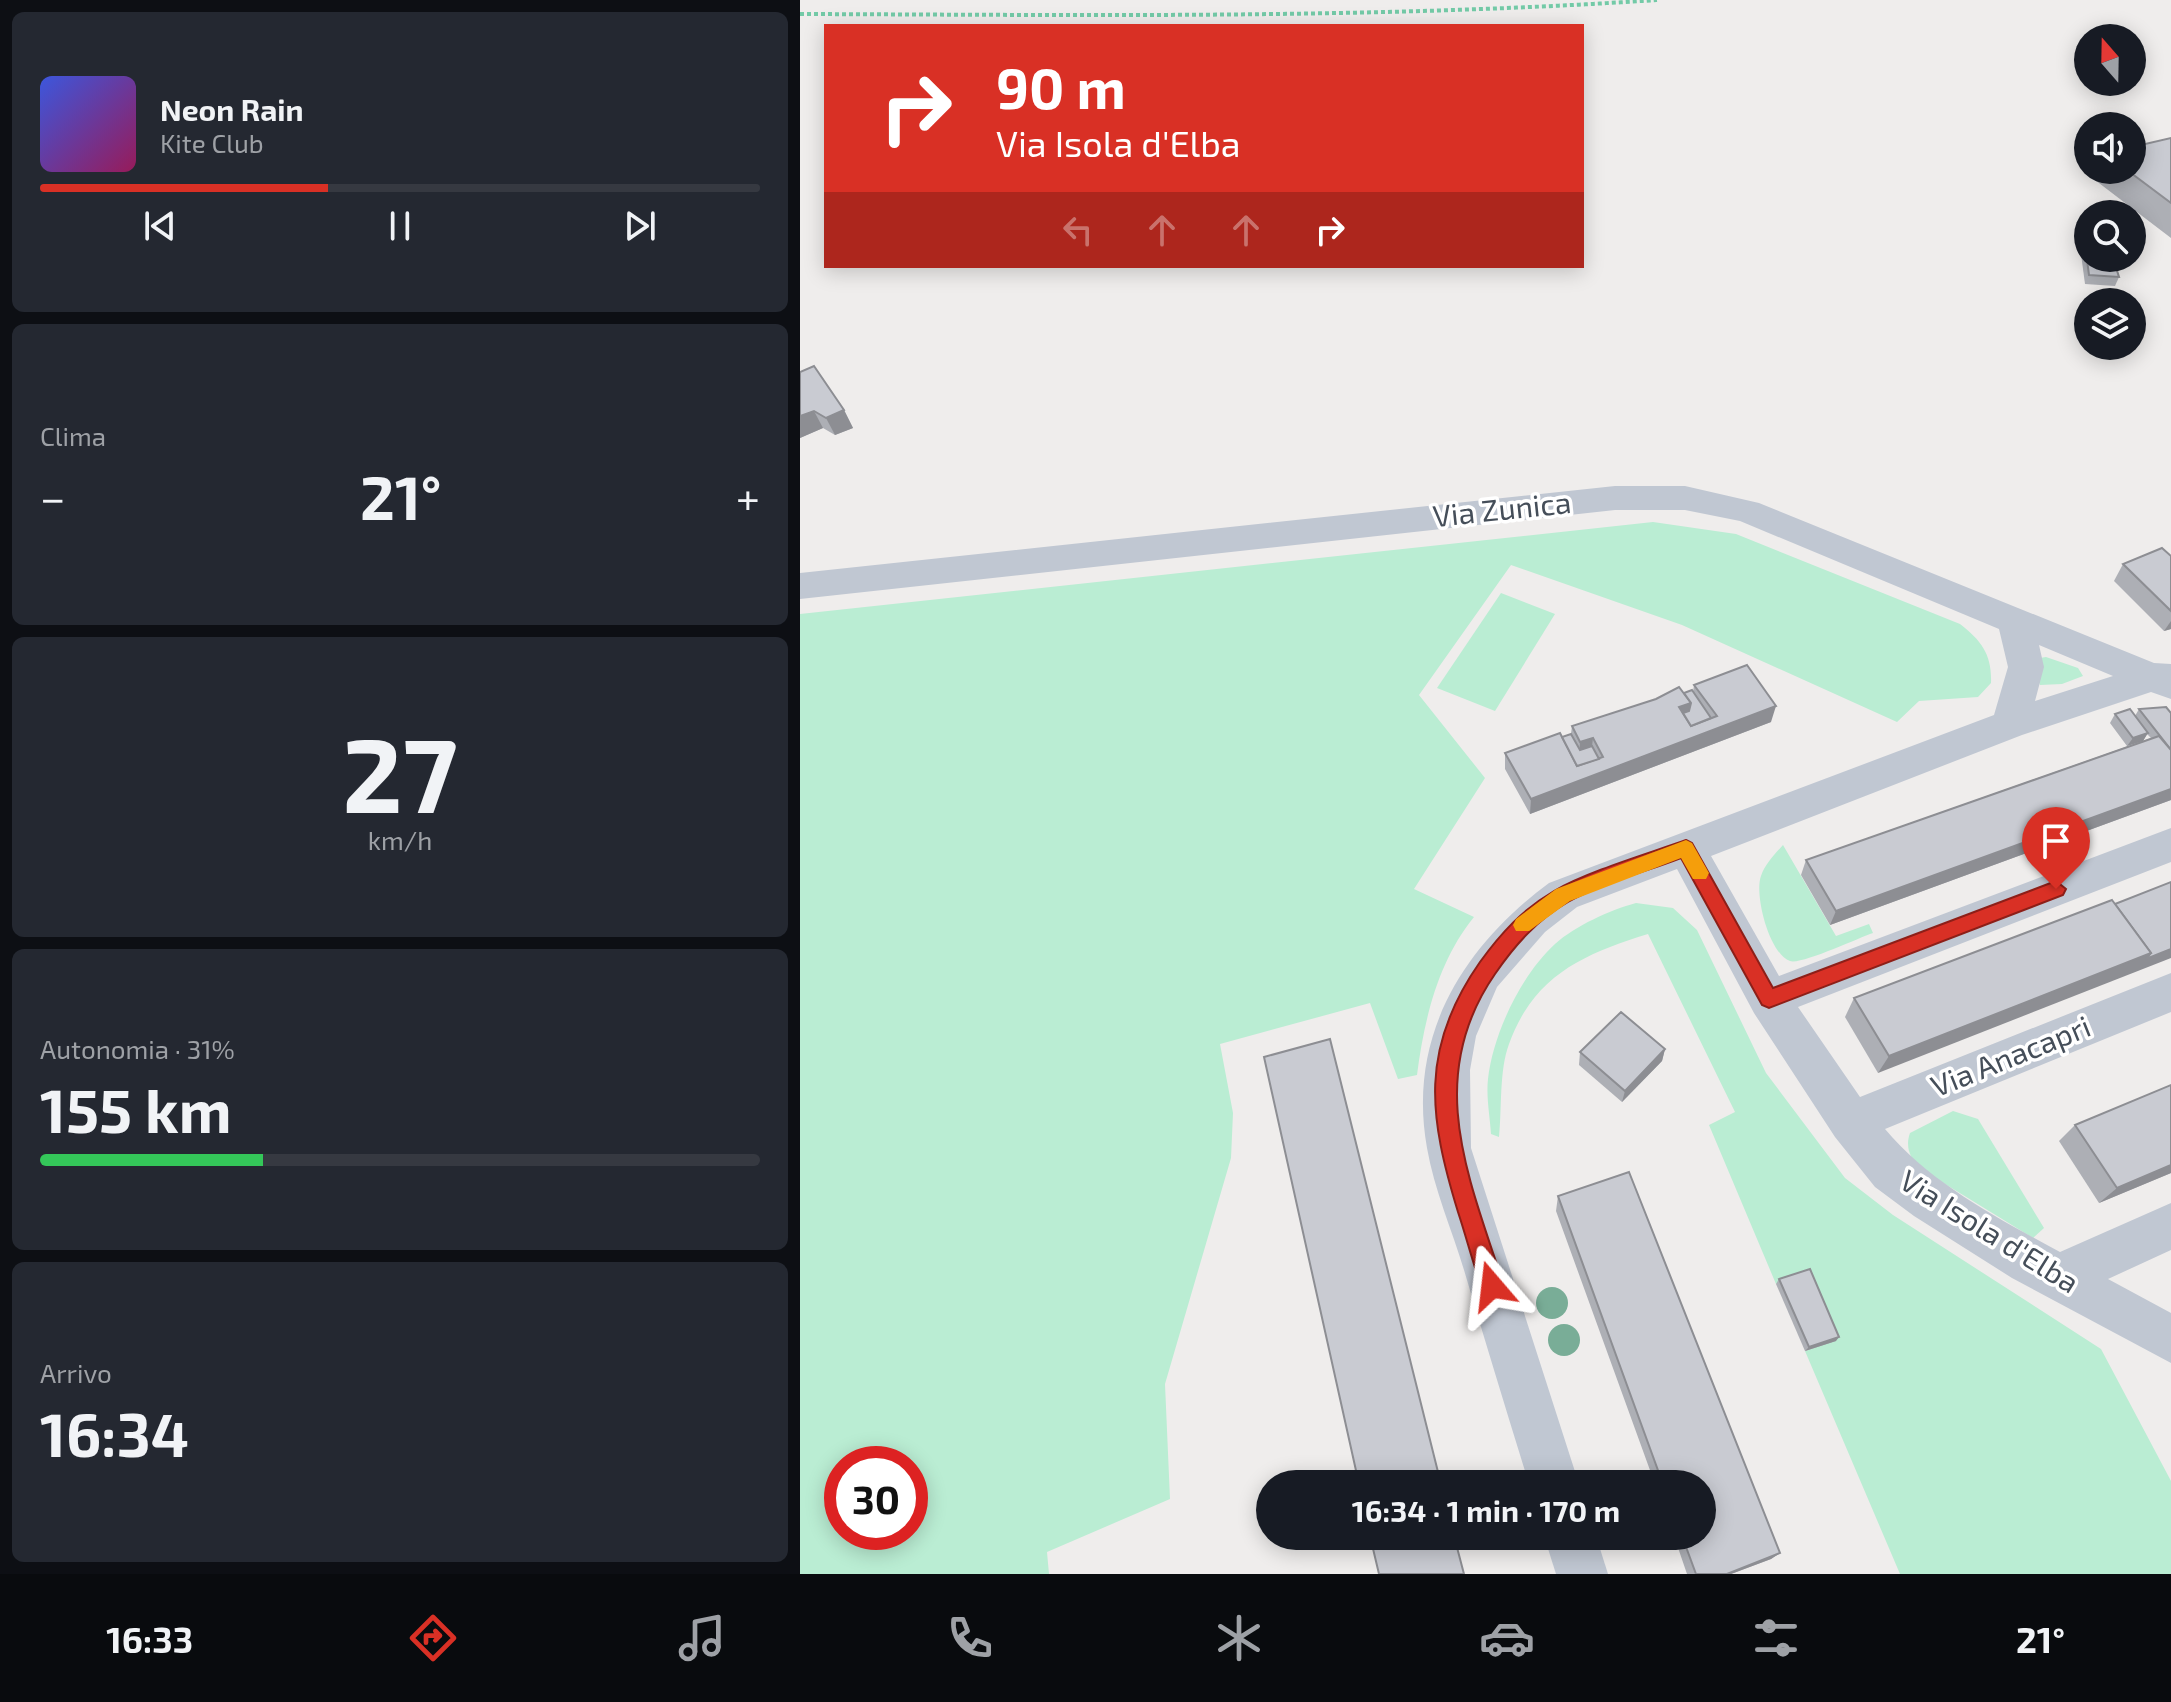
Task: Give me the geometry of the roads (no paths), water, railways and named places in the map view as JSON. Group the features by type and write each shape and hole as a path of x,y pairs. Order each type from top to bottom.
{"street":[{"name":"Via Zunica","path":"800,586 1615,498 1685,498 1747,511 2015,621 2165,678"},
{"path":"2010,724 2026,667 2015,621"},
{"path":"1550,1470 1449,1148 1445,1107 1455,1029 1481,974 1509,937 1563,895 2010,724 2165,678"},
{"path":"1769,999 2171,845"},
{"name":"Via Isola d'Elba","path":"1686,848 1769,999 1851,1122 1891,1171 1930,1200 2171,1339"},
{"name":"Via Anacapri","path":"1851,1122 2171,992"},
{"path":"2059,1277 2171,1226"},
{"path":"1574,1550 1582,1574"}]}
